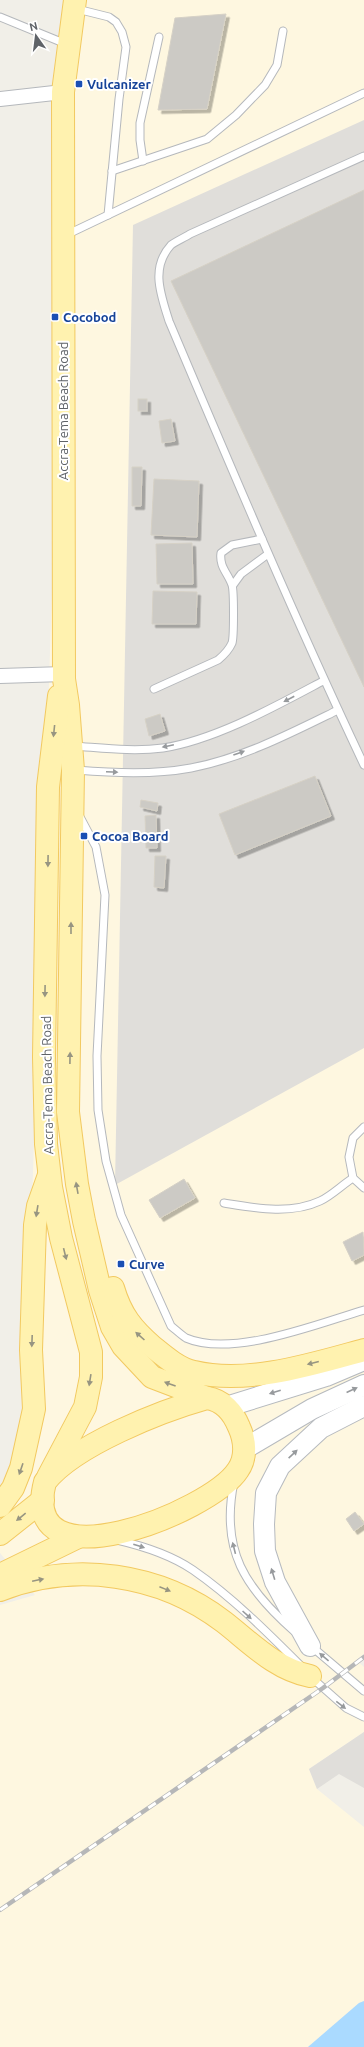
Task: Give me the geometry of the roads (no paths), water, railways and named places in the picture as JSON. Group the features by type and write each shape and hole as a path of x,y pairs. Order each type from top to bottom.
{"main road":[{"name":"Accra-Tema Beach Road","path":"74,4 63,92 64,677 72,746 73,770 68,1112 76,1177 84,1221 100,1290 112,1327 123,1346 152,1377 207,1398 216,1399 226,1407"},
{"name":"Accra-Tema Beach Road","path":"43,1500 44,1486 48,1477 85,1407 91,1377 90,1345 61,1238 46,1144 44,1057 48,787 57,704 64,677"},
{"path":"0,1506 13,1488 21,1468 32,1427 34,1409 32,1350 35,1225 38,1206 50,1174"},
{"path":"84,1221 98,1245 119,1308 136,1332 165,1357 193,1372 241,1376 295,1368 364,1350"},
{"path":"43,1500 44,1511 49,1522 60,1532 78,1537 101,1537 148,1524 176,1512 212,1495 236,1473 243,1460 244,1449 242,1433 236,1420 226,1407 326,1376 364,1360"},
{"path":"244,1449 312,1409 364,1385"},
{"path":"48,1477 65,1463 95,1444 150,1417 179,1406 207,1398"},
{"path":"310,1646 275,1582 265,1551 264,1524 266,1493 280,1466 320,1428 364,1406"},
{"path":"0,1534 43,1500"},
{"path":"0,1575 78,1537"},
{"path":"0,1590 58,1576 110,1575 147,1582 187,1598 223,1621 262,1654 298,1673 310,1676"}],"street":[{"path":"0,99 63,92"},
{"path":"0,676 64,677"}],"lane":[{"path":"74,4 109,17 116,22 122,32 126,47 108,215"},
{"path":"0,18 68,45"},
{"path":"112,171 207,139 236,115 265,86 277,65 283,31"},
{"path":"143,161 140,140 140,123 159,37"},
{"path":"64,236 364,93"},
{"path":"364,156 190,234 172,244 161,259 158,275 161,295 169,321 323,681 364,766"},
{"path":"154,689 218,660 226,653 232,643 233,634 233,585 221,564 221,553 232,545 262,539"},
{"path":"233,585 241,574 268,554"},
{"path":"72,746 131,750 162,748 193,741 270,709 323,681"},
{"path":"73,770 128,773 190,768 220,761 273,741 338,710"},
{"path":"72,801 96,847 105,896 96,1056 98,1110 106,1161 121,1215 171,1326 185,1338 206,1343 249,1343 364,1310"},
{"path":"364,1127 353,1138 348,1157 353,1178 364,1188"},
{"path":"224,1203 264,1210 295,1208 320,1201 353,1178"},
{"path":"236,1473 230,1504 229,1526 235,1552 251,1588 274,1614 364,1691"},
{"path":"101,1537 132,1543 161,1553 192,1569 234,1603 310,1676 346,1708 364,1717"}],"water":[{"path":"364,2001 364,2047 308,2047 359,2003"}],"railway":[{"path":"0,1910 323,1688 364,1657"}],"place":[{"name":"Vulcanizer","path":"79,84"},
{"name":"Cocobod","path":"55,317"},
{"name":"Cocoa Board","path":"84,836"},
{"name":"Curve","path":"121,1264"}]}
